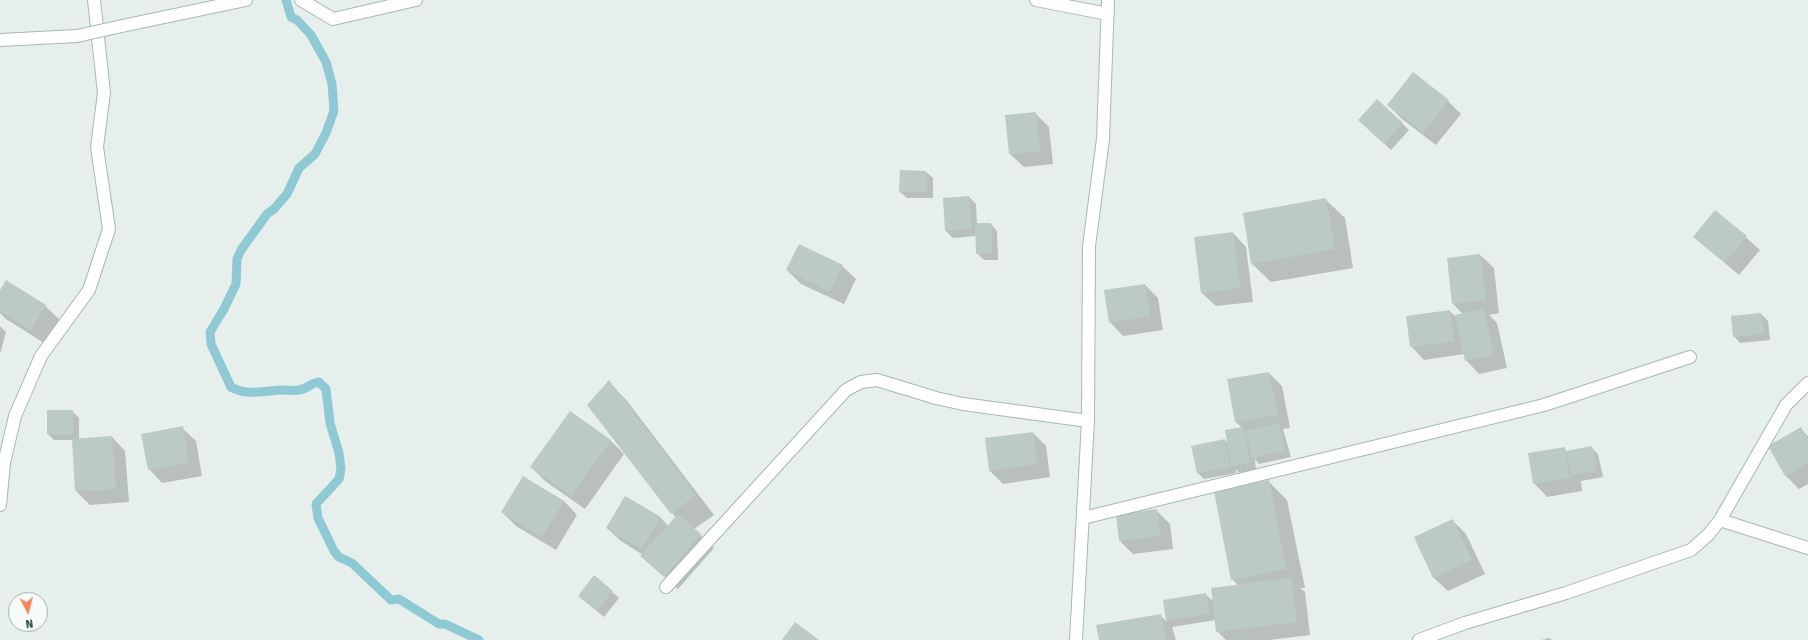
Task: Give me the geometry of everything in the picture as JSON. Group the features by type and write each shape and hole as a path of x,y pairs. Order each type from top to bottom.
{"street":[{"path":"0,505 5,431 15,416 40,356 89,290 109,228 97,147 104,93 94,0"},
{"path":"0,40 77,36 246,0"},
{"path":"301,0 333,19 416,0"},
{"path":"1036,0 1108,14"},
{"path":"1076,640 1088,421 1089,246 1103,139 1108,0"},
{"path":"1083,518 1544,406 1690,357"},
{"path":"666,586 846,390 861,382 877,380 936,398 963,404 1088,421"},
{"path":"1419,640 1465,623 1566,593 1691,550 1708,536 1720,520 1786,406 1808,383"},
{"path":"1720,520 1808,548"}],"building":[{"path":"1413,72 1449,100 1423,133 1387,105"},
{"path":"1377,99 1403,123 1384,144 1358,120"},
{"path":"1036,112 1040,151 1009,154 1005,115"},
{"path":"900,170 926,171 926,192 899,192"},
{"path":"969,196 972,229 945,231 943,198"},
{"path":"1326,198 1335,249 1251,264 1243,213"},
{"path":"1715,210 1747,236 1725,263 1693,237"},
{"path":"975,223 991,223 992,253 976,254"},
{"path":"1233,232 1240,288 1201,293 1194,237"},
{"path":"799,244 843,265 830,292 786,270"},
{"path":"1480,254 1486,300 1452,304 1447,258"},
{"path":"6,280 46,305 31,330 0,311 0,290"},
{"path":"1145,284 1150,316 1109,323 1104,290"},
{"path":"1484,309 1494,355 1465,361 1455,315"},
{"path":"1450,310 1454,341 1410,347 1406,316"},
{"path":"1761,313 1764,334 1733,337 1731,316"},
{"path":"1269,372 1278,415 1235,422 1227,379"},
{"path":"609,380 696,495 671,514 587,405"},
{"path":"47,410 73,410 73,434 47,434"},
{"path":"570,411 611,440 571,496 530,467"},
{"path":"1279,423 1284,451 1252,458 1246,431"},
{"path":"183,426 189,463 148,470 141,434"},
{"path":"1244,427 1250,463 1231,466 1225,430"},
{"path":"1801,427 1808,440 1808,463 1785,476 1768,446"},
{"path":"1033,432 1037,464 989,471 985,438"},
{"path":"112,436 116,489 75,491 72,439"},
{"path":"1225,439 1230,467 1197,473 1191,446"},
{"path":"1592,446 1597,470 1571,475 1566,451"},
{"path":"1565,447 1569,478 1533,484 1528,453"},
{"path":"523,476 564,501 542,537 501,512"},
{"path":"1269,480 1286,569 1231,580 1214,491"},
{"path":"625,496 661,517 642,549 606,528"},
{"path":"1157,509 1160,536 1119,541 1116,514"},
{"path":"678,514 701,534 664,577 640,556"},
{"path":"1453,519 1472,560 1433,578 1414,537"},
{"path":"594,575 613,591 597,611 578,596"},
{"path":"1291,578 1297,622 1216,632 1211,588"},
{"path":"1206,593 1209,614 1166,620 1163,600"},
{"path":"1161,614 1166,640 1099,640 1096,625"},
{"path":"795,622 819,640 782,640"}],"waterway":[{"path":"286,0 291,17 297,20 311,35 326,62 332,84 334,111 326,133 315,154 299,168 287,194 274,209 267,214 241,250 237,259 236,284 224,309 210,332 211,344 231,387 237,390 244,392 297,390 319,382 326,389 330,423 339,453 341,469 339,479 316,504 318,518 334,551 339,557 352,563 391,600 399,599 439,624 445,624 479,640"}]}
